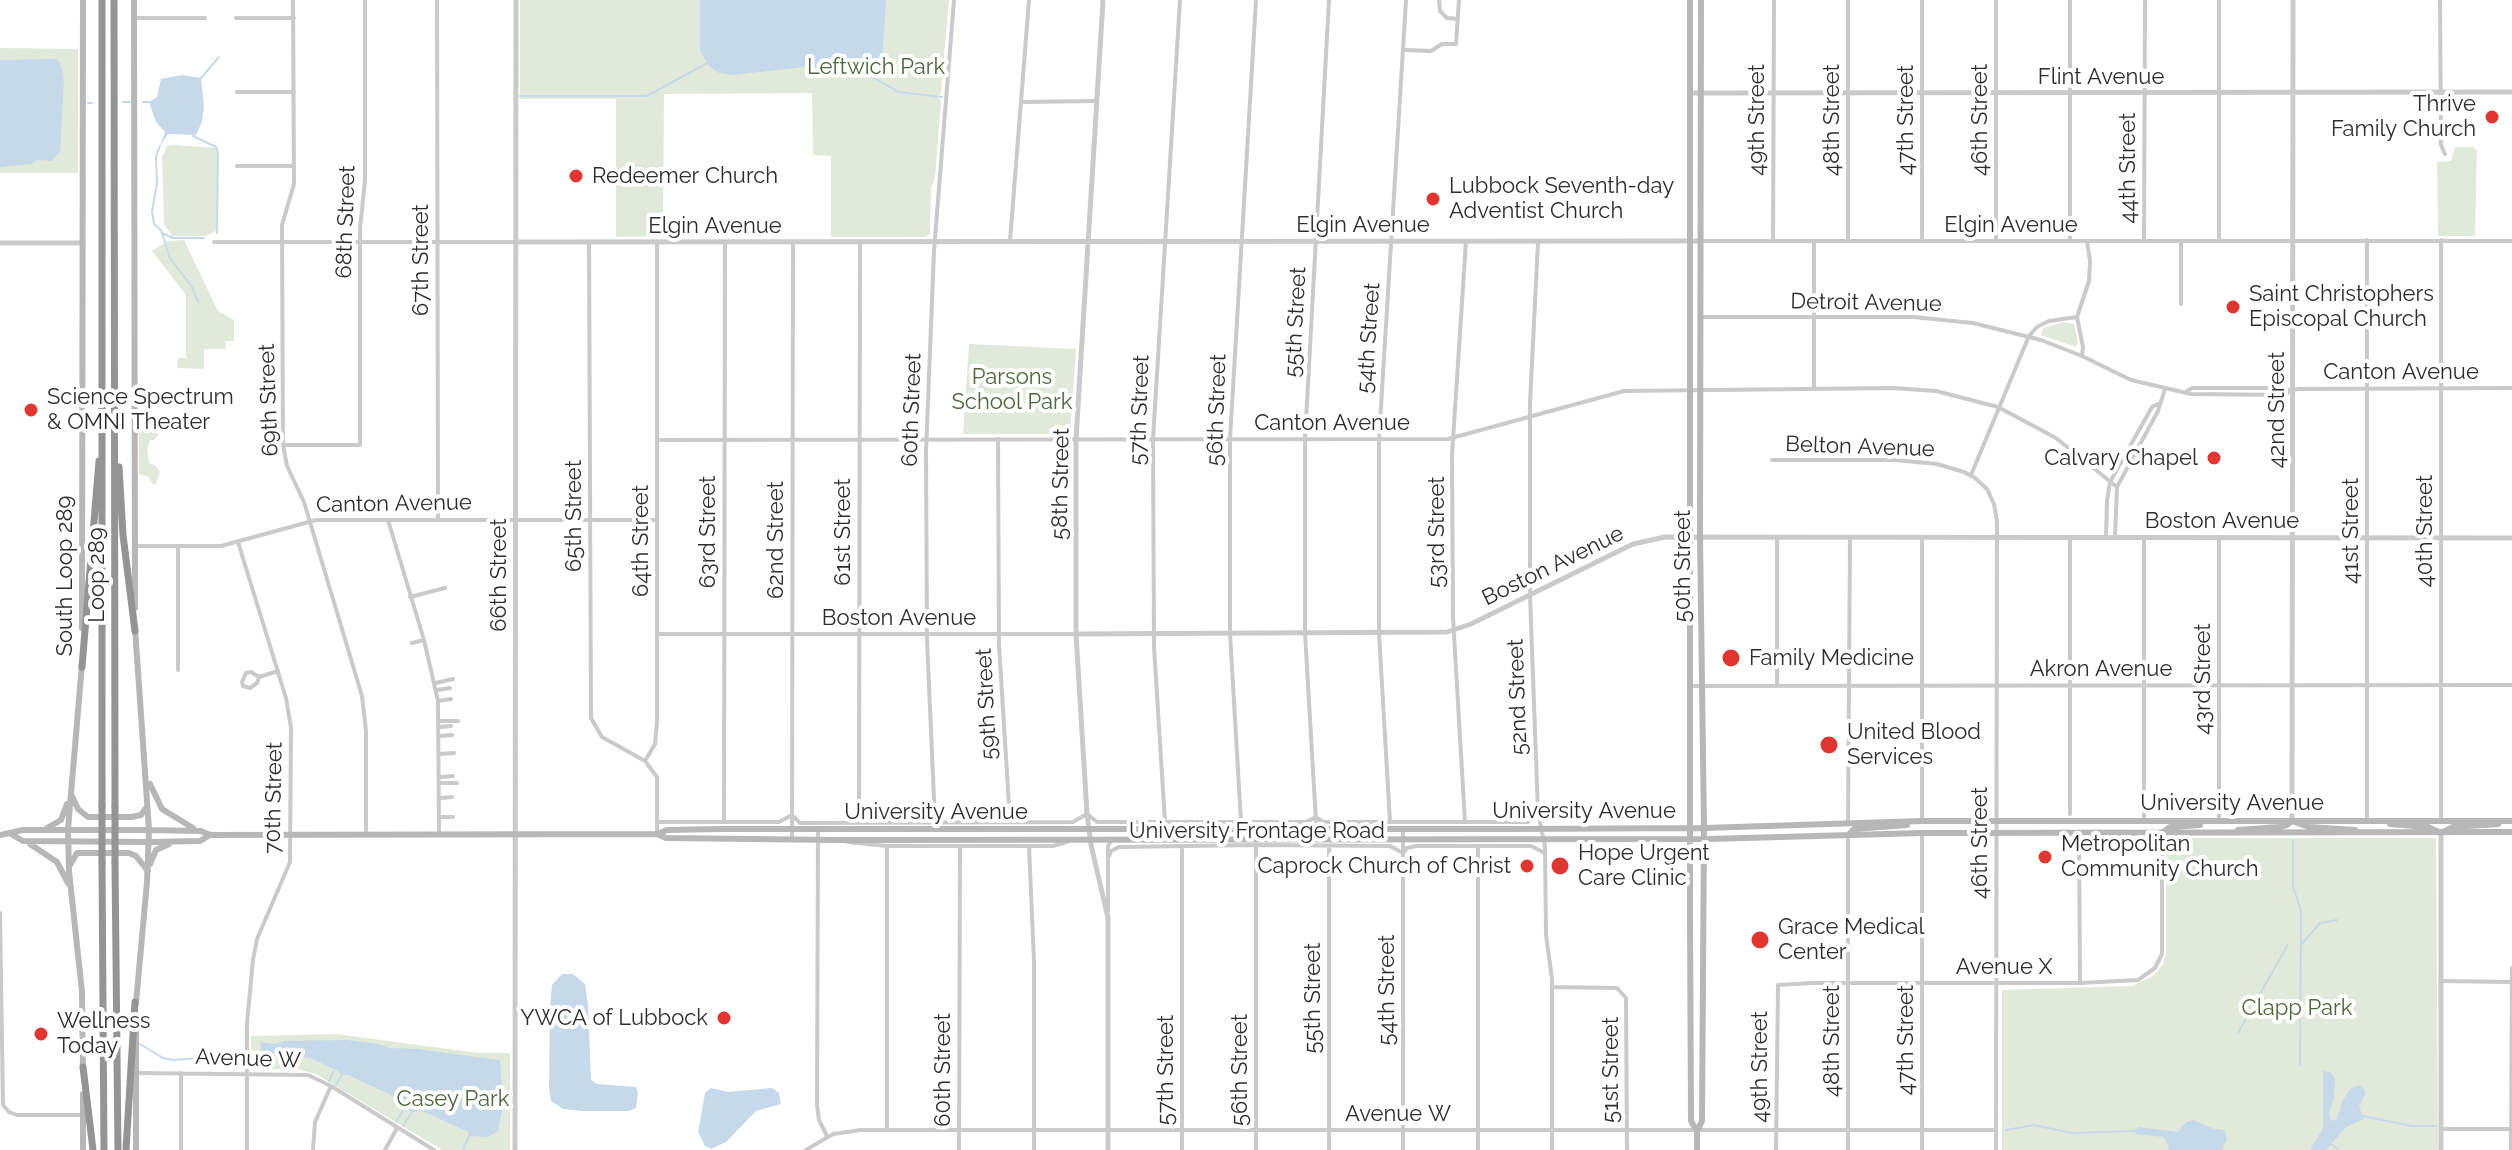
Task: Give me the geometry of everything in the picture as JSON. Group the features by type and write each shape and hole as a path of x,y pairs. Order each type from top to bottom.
{"highway":[{"name":"Loop 289","path":"100,0 104,1150"},
{"name":"Loop 289","path":"114,0 118,1150"},
{"path":"115,431 125,556 135,631"},
{"path":"82,667 97,473 102,447"},
{"path":"126,1150 135,1002"},
{"path":"83,1067 93,1150"}],"main road":[{"name":"South Loop 289","path":"83,0 82,667 68,829 69,871 82,992 83,1150"},
{"path":"134,0 135,631 149,830 135,1002 136,1150"},
{"name":"50th Street","path":"1690,0 1691,1121 1697,1131"},
{"name":"50th Street","path":"1697,1150 1697,1131 1702,1121 1704,839 1700,537 1701,0"},
{"path":"146,772 162,809 180,822 201,831"},
{"path":"71,793 78,809 88,817 137,816 145,812 148,804"},
{"path":"41,830 61,820 71,793"},
{"path":"1848,835 1854,829 1894,828 1922,821"},
{"name":"University Avenue","path":"0,835 23,830 68,829 201,831 210,835 515,835 657,834 667,830 1704,828 1922,821 2511,821"},
{"path":"2162,833 2170,827 2219,821"},
{"path":"2219,833 2279,827 2292,821 2309,827 2343,828 2367,833"},
{"path":"2368,821 2403,827 2428,827 2441,833 2453,827 2485,827 2511,821"},
{"path":"1791,826 1791,837"},
{"name":"University Avenue","path":"657,834 666,838 838,840 1704,839 1922,833 2512,832"},
{"name":"University Avenue","path":"11,834 23,841 68,842 200,841 210,835"},
{"path":"23,841 43,850 57,862 72,895"},
{"path":"148,871 156,850 176,842"},
{"path":"69,871 77,853 129,853 136,856 148,871"}],"street":[{"name":"69th Street","path":"293,0 294,166 293,188 283,218 282,242 283,445 287,466 304,502 362,696 366,731 366,835"},
{"name":"68th Street","path":"283,445 360,445 365,0"},
{"name":"67th Street","path":"437,0 438,520"},
{"name":"66th Street","path":"515,1150 516,0"},
{"name":"60th Street","path":"935,822 927,634 927,439 934,241 954,0"},
{"path":"1010,241 1029,0"},
{"name":"58th Street","path":"1103,0 1076,439 1076,634 1087,814 1108,918"},
{"name":"57th Street","path":"1165,822 1154,633 1153,439 1180,0"},
{"name":"56th Street","path":"1241,822 1230,633 1230,439 1256,0"},
{"name":"55th Street","path":"1317,839 1305,633 1305,439 1329,0"},
{"name":"54th Street","path":"1390,822 1379,633 1379,439 1406,0"},
{"path":"1439,0 1440,11 1447,18 1458,19"},
{"path":"1403,50 1431,51 1442,44 1456,44 1459,0"},
{"name":"49th Street","path":"1773,241 1774,0"},
{"name":"48th Street","path":"1848,0 1848,241"},
{"name":"47th Street","path":"1922,0 1922,241"},
{"name":"46th Street","path":"1996,0 1996,241"},
{"path":"2070,0 2070,241"},
{"name":"44th Street","path":"2144,241 2145,0"},
{"path":"2219,0 2219,241"},
{"name":"42nd Street","path":"2292,821 2293,0"},
{"path":"2440,0 2441,145 2445,154"},
{"path":"134,18 205,18"},
{"path":"236,18 294,18"},
{"path":"237,92 294,92"},
{"name":"Flint Avenue","path":"1690,93 2512,92"},
{"path":"1021,102 1096,101"},
{"path":"237,166 294,166"},
{"name":"41st Street","path":"2367,240 2368,821"},
{"name":"40th Street","path":"2441,240 2441,821"},
{"name":"53rd Street","path":"1465,822 1454,630 1453,438 1466,241"},
{"name":"52nd Street","path":"1538,241 1530,417 1530,595 1538,813 1545,854 1546,935 1552,987 1552,1150"},
{"path":"1814,241 1814,389"},
{"path":"2082,356 2077,317 2090,272 2087,241"},
{"path":"2181,241 2181,304"},
{"name":"Elgin Avenue","path":"214,242 2512,241"},
{"name":"65th Street","path":"589,242 591,718 602,737 645,761"},
{"name":"64th Street","path":"645,761 657,736 657,242"},
{"name":"63rd Street","path":"724,822 725,242"},
{"name":"62nd Street","path":"792,838 793,242"},
{"name":"61st Street","path":"859,822 860,242"},
{"path":"0,243 83,243"},
{"name":"Detroit Avenue","path":"1701,317 1935,318 2029,336"},
{"path":"1996,537 1996,513 1991,497 1971,475 2029,336 2049,321 2077,317"},
{"name":"Canton Avenue","path":"2029,336 2082,356 2131,380 2165,389 2214,395 2286,395 2291,390"},
{"name":"Canton Avenue","path":"657,440 1453,438 1617,392 1893,388 1936,391 1998,407 2043,429 2117,487"},
{"name":"Canton Avenue","path":"2187,391 2192,388 2512,388"},
{"path":"2214,388 2214,395"},
{"path":"2115,537 2117,487 2158,411 2165,389"},
{"path":"2106,537 2110,482 2152,407 2158,404"},
{"name":"59th Street","path":"998,439 999,634 1010,822"},
{"name":"Belton Avenue","path":"1772,460 1909,460 1948,466 1971,475"},
{"name":"Canton Avenue","path":"135,546 217,546 309,520 657,520"},
{"path":"388,520 437,690 441,780 439,835"},
{"path":"1777,537 1777,685"},
{"path":"1848,823 1850,537"},
{"path":"1922,537 1922,821"},
{"name":"46th Street","path":"1996,537 1996,1150"},
{"path":"2070,537 2070,814"},
{"path":"2144,537 2144,821"},
{"name":"43rd Street","path":"2219,537 2219,821"},
{"name":"Boston Avenue","path":"657,634 1438,633 1454,630 1633,544 1650,539 2512,538"},
{"name":"70th Street","path":"238,542 278,671 291,728 288,870 255,949 248,1009 247,1150"},
{"path":"178,547 178,670"},
{"path":"410,597 445,588"},
{"path":"412,643 424,640"},
{"path":"259,677 250,688 243,686 246,673 251,672 259,677 278,671"},
{"path":"435,683 453,679"},
{"name":"Akron Avenue","path":"1690,686 2512,685"},
{"path":"437,690 450,688"},
{"path":"438,701 451,699"},
{"path":"440,724 458,721"},
{"path":"440,724 451,726"},
{"path":"440,736 452,735"},
{"path":"440,754 454,753"},
{"path":"645,761 657,777 657,834"},
{"path":"441,780 453,776"},
{"path":"441,780 457,783"},
{"path":"441,798 452,797"},
{"name":"University Frontage Road","path":"657,822 779,822 792,815 800,823 1073,822 1087,814 1097,822 1306,822 1316,817 1323,822 1528,822 1538,813"},
{"path":"440,817 453,817"},
{"name":"54th Street","path":"1403,829 1403,1150"},
{"path":"818,830 817,1105 818,1116 827,1136"},
{"name":"47th Street","path":"1922,833 1922,1150"},
{"path":"2079,833 2080,983"},
{"name":"Avenue X","path":"1778,985 2138,980 2155,968 2162,947 2162,833"},
{"path":"2441,833 2441,1150"},
{"name":"48th Street","path":"1848,835 1848,1150"},
{"path":"838,840 887,846 1029,846 1058,845 1073,839"},
{"name":"58th Street","path":"1108,1150 1108,846 1114,839"},
{"name":"56th Street","path":"1256,845 1256,1150"},
{"name":"University Frontage Road","path":"1109,856 1119,847 1256,845 1390,846 1397,847 1403,853 1407,848 1416,846 1531,846 1545,854"},
{"path":"887,846 887,1130"},
{"name":"60th Street","path":"959,1150 960,846"},
{"path":"1029,846 1034,961 1034,1150"},
{"name":"57th Street","path":"1182,846 1182,1150"},
{"name":"55th Street","path":"1329,846 1329,1150"},
{"path":"1478,846 1478,1150"},
{"path":"0,913 1,1099 6,1110 17,1115 83,1115"},
{"path":"2511,1150 2512,968"},
{"path":"2441,981 2512,982"},
{"name":"49th Street","path":"1776,1150 1778,985"},
{"name":"51st Street","path":"1552,987 1617,988 1623,992 1627,1005 1627,1150"},
{"name":"Avenue W","path":"137,1073 308,1075 434,1150"},
{"path":"181,1073 181,1150"},
{"path":"313,1150 315,1122 331,1086"},
{"path":"385,1150 397,1128"},
{"path":"2441,1129 2512,1129"},
{"name":"Avenue W","path":"806,1150 843,1130 1996,1130"}],"green space":[{"name":"Leftwich Park","path":"520,0 949,0 941,93 938,97 941,100 935,178 931,188 930,234 925,237 831,237 831,156 813,155 812,93 664,94 663,236 616,237 616,99 520,99"},
{"path":"0,48 78,49 78,173 0,173"},
{"path":"167,146 218,148 218,230 206,236 172,236 164,224 162,157"},
{"path":"2455,147 2473,147 2477,151 2475,236 2438,236 2437,162 2451,161"},
{"path":"184,240 218,311 234,320 234,341 225,341 226,349 204,349 204,369 177,368 178,358 186,358 186,295 152,251 167,241"},
{"path":"2064,322 2074,324 2078,342 2076,347 2041,335 2043,328"},
{"name":"Parsons School Park","path":"969,344 1076,349 1070,434 963,434"},
{"path":"142,412 154,414 153,425 158,435 150,440 147,451 150,464 160,472 156,484 152,484 149,477 139,474 139,415"},
{"name":"Clapp Park","path":"2169,838 2436,838 2438,1150 2002,1150 2002,990 2132,986 2153,976 2163,964 2166,952 2166,841"},
{"name":"Casey Park","path":"336,1034 478,1053 510,1053 510,1150 442,1150 316,1074 297,1069 257,1069 252,1065 251,1036"}],"water":[{"path":"700,0 886,0 883,49 877,70 872,64 866,65 865,74 854,75 804,67 733,75 719,73 709,66 700,51"},
{"path":"56,59 60,62 64,79 60,152 52,161 37,160 32,164 0,167 0,60"},
{"path":"182,75 201,78 202,122 196,135 168,134 160,146 165,132 156,122 149,102 157,97 161,79"},
{"path":"562,974 573,974 585,984 591,1080 597,1084 636,1087 636,1108 629,1111 583,1111 563,1109 551,1101 550,1006 552,985"},
{"name":"Casey Park","path":"347,1040 500,1060 503,1106 498,1131 488,1137 469,1136 468,1132 423,1111 412,1112 389,1094 348,1075 341,1076 338,1071 310,1058 270,1053 262,1056 260,1042"},
{"path":"2323,1071 2330,1072 2335,1078 2329,1114 2331,1121 2337,1119 2350,1089 2360,1085 2366,1092 2359,1106 2364,1119 2346,1127 2326,1150 2310,1150 2323,1128"},
{"path":"711,1088 728,1092 772,1088 779,1093 781,1104 756,1111 726,1142 711,1149 705,1146 698,1132 705,1093"},
{"path":"2193,1120 2224,1130 2227,1139 2222,1150 2168,1150 2163,1137 2135,1134 2139,1127 2178,1132 2186,1122"}],"waterway":[{"path":"201,78 219,57"},
{"path":"520,96 647,96 707,63"},
{"path":"865,73 899,92 942,97"},
{"path":"123,102 130,102"},
{"path":"143,102 149,102"},
{"path":"193,136 216,147 218,153 217,233"},
{"path":"160,146 156,156 154,224 161,230 170,258 192,287 198,302"},
{"path":"162,233 173,238 204,238"},
{"path":"2293,840 2293,886 2301,911 2300,1065"},
{"path":"2301,945 2320,923 2337,920"},
{"path":"2238,1033 2288,944"},
{"path":"140,1044 163,1058 173,1060 238,1055"},
{"path":"329,1081 334,1071"},
{"path":"336,1085 341,1076"},
{"path":"396,1122 405,1107"},
{"path":"403,1126 412,1112"},
{"path":"2363,1116 2412,1126 2436,1126"},
{"path":"2006,1130 2034,1125 2072,1133 2135,1131"},
{"path":"463,1150 469,1136"},
{"path":"2331,1144 2339,1150"}],"place":[{"name":"Thrive Family Church","path":"2492,117"},
{"name":"Redeemer Church","path":"576,176"},
{"name":"Lubbock Seventh-day Adventist Church","path":"1433,199"},
{"name":"Saint Christophers Episcopal Church","path":"2233,307"},
{"name":"Science Spectrum & OMNI Theater","path":"31,410"},
{"name":"Calvary Chapel","path":"2214,458"},
{"name":"Family Medicine","path":"1731,658"},
{"name":"United Blood Services","path":"1829,745"},
{"name":"Metropolitan Community Church","path":"2045,857"},
{"name":"Caprock Church of Christ","path":"1527,866"},
{"name":"Hope Urgent Care Clinic","path":"1560,866"},
{"name":"Grace Medical Center","path":"1760,940"},
{"name":"YWCA of Lubbock","path":"724,1018"},
{"name":"Wellness Today","path":"41,1034"}]}
